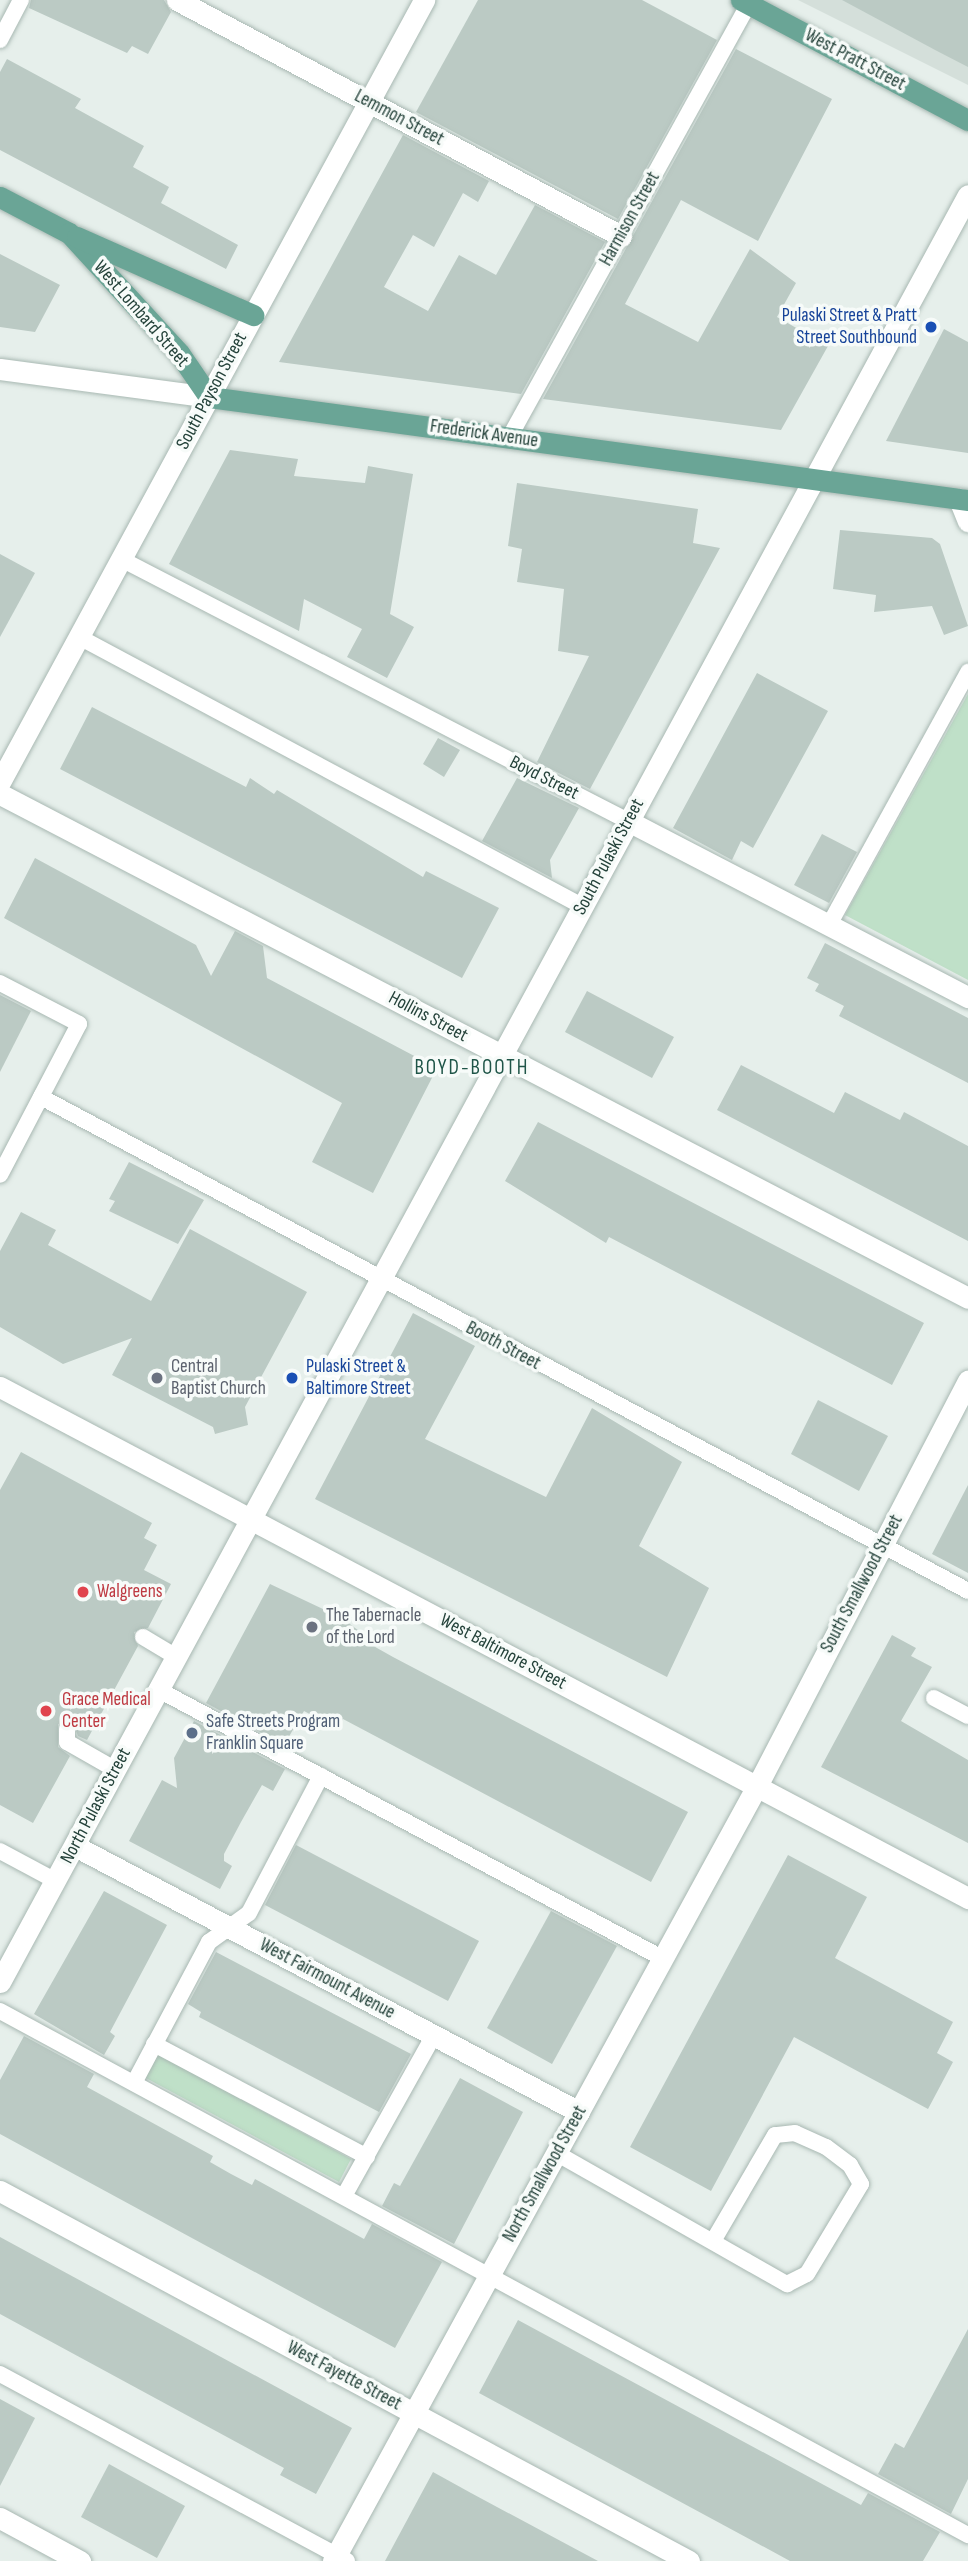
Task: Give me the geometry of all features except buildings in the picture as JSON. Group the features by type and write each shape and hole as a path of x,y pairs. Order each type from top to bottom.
{"main road":[{"name":"West Pratt Street","path":"747,1 968,120"},
{"name":"West Lombard Street","path":"0,197 69,233 253,315"},
{"name":"West Lombard Street","path":"69,233 179,353 209,397"},
{"name":"Frederick Avenue","path":"209,397 964,499"}],"street":[{"name":"Lemmon Street","path":"177,0 621,236"},
{"name":"South Payson Street","path":"0,782 424,0"},
{"name":"South Pulaski Street","path":"250,1519 968,195"},
{"name":"Frederick Avenue","path":"0,369 209,397"},
{"path":"964,499 968,521"},
{"name":"Hollins Street","path":"0,794 968,1298"},
{"name":"Boyd Street","path":"628,821 968,997"},
{"name":"South Smallwood Street","path":"757,1786 968,1381"},
{"name":"West Baltimore Street","path":"0,1387 968,1898"},
{"name":"North Pulaski Street","path":"3,1968 75,1846 250,1519"},
{"name":"North Smallwood Street","path":"339,2559 414,2413 757,1786"},
{"name":"West Fairmount Avenue","path":"75,1846 579,2112"},
{"name":"West Fayette Street","path":"0,2191 689,2561"},
{"path":"0,2518 80,2561"}],"lane":[{"path":"0,40 21,0"},
{"name":"Harmison Street","path":"509,438 747,1"},
{"name":"Boyd Street","path":"121,559 628,821"},
{"path":"79,637 582,906"},
{"path":"829,925 968,672"},
{"path":"0,983 79,1024 0,1175"},
{"name":"Booth Street","path":"41,1097 378,1280 968,1591"},
{"path":"143,1637 175,1656"},
{"path":"157,1689 662,1958"},
{"path":"934,1698 968,1716"},
{"path":"67,1729 67,1742 116,1770"},
{"path":"134,2083 209,1942 249,1913 321,1776"},
{"path":"0,1851 55,1881"},
{"path":"0,2011 968,2535"},
{"path":"344,2196 434,2035"},
{"path":"154,2045 367,2157"},
{"path":"556,2153 787,2284 807,2274 861,2185 850,2165 827,2147 795,2133 775,2135 713,2241"},
{"path":"0,2374 339,2559"}],"shaded area":[{"path":"798,0 968,0 968,85"}],"green space":[{"path":"968,694 968,980 845,915"},
{"path":"157,2054 351,2159 339,2182 144,2077"}],"place":[{"name":"Pulaski Street & Pratt Street Southbound","path":"931,327"},
{"name":"Central Baptist Church","path":"157,1378"},
{"name":"Pulaski Street & Baltimore Street","path":"292,1378"},
{"name":"Walgreens","path":"83,1592"},
{"name":"The Tabernacle of the Lord","path":"312,1627"},
{"name":"Grace Medical Center","path":"46,1711"},
{"name":"Safe Streets Program Franklin Square","path":"192,1733"}],"district":[{"name":"BOYD-BOOTH","path":"472,1068"}]}
